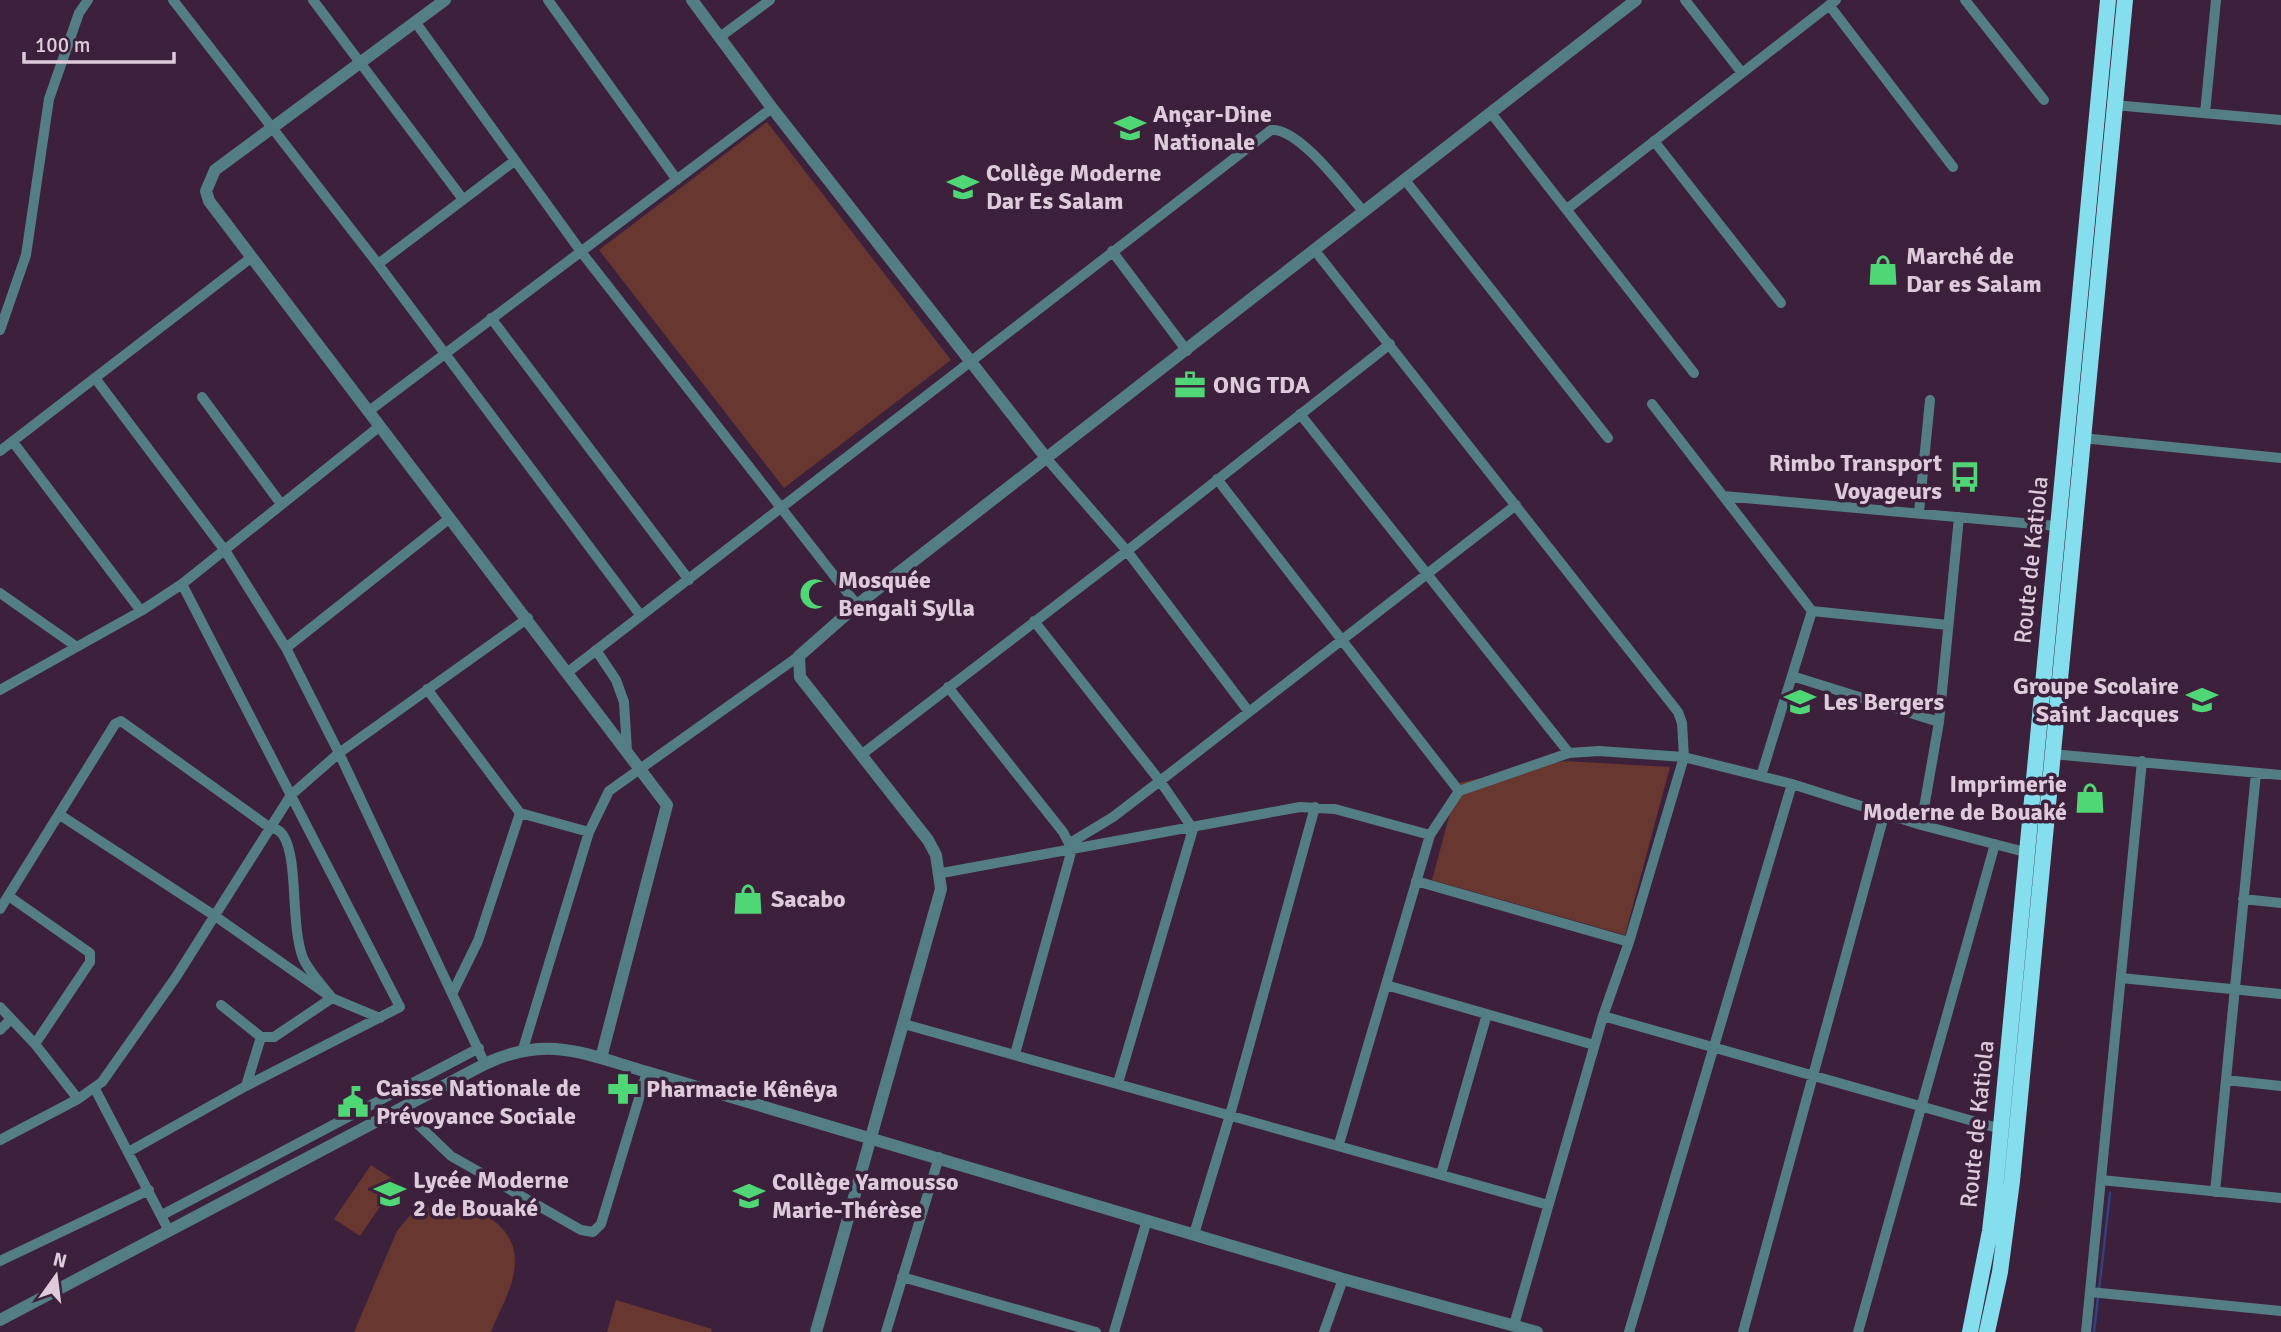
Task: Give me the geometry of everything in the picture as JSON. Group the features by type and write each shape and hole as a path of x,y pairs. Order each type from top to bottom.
{"highway":[{"name":"Route de Katiola","path":"1970,1332 1990,1231 2001,1129 2025,852 2108,0"},
{"name":"Route de Katiola","path":"1987,1332 2000,1272 2012,1181 2125,0"}],"street":[{"path":"0,330 26,255 49,99 79,13 88,0"},
{"path":"173,0 378,264 641,616"},
{"path":"313,0 462,198"},
{"path":"445,0 215,170 206,191 209,201 528,618 668,808 601,1058"},
{"path":"548,0 677,180"},
{"path":"692,0 772,108 970,363 1047,459 1127,551 1249,712"},
{"path":"720,37 770,0"},
{"path":"1685,0 1742,73"},
{"path":"1965,0 2043,100"},
{"path":"2205,113 2216,0"},
{"path":"523,1049 589,832 608,791 799,656 857,605 1316,252 1629,2"},
{"path":"1567,209 1833,2 1952,167"},
{"path":"416,23 513,162 857,605"},
{"path":"2114,105 2281,120"},
{"path":"369,411 772,108"},
{"path":"1491,113 1694,373"},
{"path":"568,672 1270,130 1279,129 1296,138 1364,212"},
{"path":"1654,141 1781,303"},
{"path":"378,264 513,162"},
{"path":"1405,180 1608,438"},
{"path":"1112,251 1187,351"},
{"path":"1316,252 1678,712 1682,723 1684,757 1629,942 1594,1045 1514,1325"},
{"path":"0,451 252,257"},
{"path":"491,318 689,580"},
{"path":"861,755 1127,551 1390,344"},
{"path":"95,378 226,552 286,648 339,753 485,1064"},
{"path":"202,397 281,503"},
{"path":"1919,512 1930,400"},
{"path":"1652,404 1812,611 1948,625"},
{"path":"1300,414 1569,753"},
{"path":"0,680 0,690 141,611 226,552 281,503 380,426"},
{"path":"2082,438 2281,458"},
{"path":"13,442 141,611"},
{"path":"1217,479 1459,791"},
{"path":"1723,496 2056,526"},
{"path":"1015,1054 1071,846 1160,781 1516,505"},
{"path":"1920,825 1939,722 1959,516"},
{"path":"286,648 450,518"},
{"path":"130,1151 246,1086 399,1009 400,1004 181,584"},
{"path":"0,593 77,647"},
{"path":"1761,776 1812,611"},
{"path":"0,1140 95,1089 176,977 291,795 339,753 528,618"},
{"path":"1034,621 1160,781 1194,829"},
{"path":"596,650 615,680 624,702 628,757"},
{"path":"799,656 800,677 928,840 942,873 941,889 904,1024 816,1332"},
{"path":"1792,676 1939,722"},
{"path":"948,687 1071,846"},
{"path":"427,689 520,814 589,832"},
{"path":"0,909 10,897 116,723 121,721 269,827 279,830 285,837 295,925 303,959 332,998"},
{"path":"1339,1144 1430,835 1459,791 1569,753 1599,751 1684,757 1792,784 1920,825 2025,852"},
{"path":"2052,754 2281,775"},
{"path":"2085,1332 2142,761"},
{"path":"2215,1192 2256,773"},
{"path":"1629,1332 1792,784"},
{"path":"942,873 1071,846 1194,829 1300,807 1335,809 1430,835"},
{"path":"1194,1234 1230,1115 1315,807"},
{"path":"1743,1332 1885,812"},
{"path":"453,992 478,941 520,814"},
{"path":"60,815 215,916 332,998 380,1018"},
{"path":"1118,1083 1194,829"},
{"path":"1857,1332 1995,844"},
{"path":"1416,881 1629,942"},
{"path":"10,897 90,953 90,962 35,1044"},
{"path":"2244,900 2281,903"},
{"path":"2120,978 2281,995"},
{"path":"1386,985 1594,1045"},
{"path":"221,1005 261,1037 274,1037 332,998"},
{"path":"0,1007 35,1044 78,1099"},
{"path":"1441,1174 1487,1014"},
{"path":"1603,1016 1922,1109 2001,1129"},
{"path":"0,1030 11,1019"},
{"path":"904,1024 1339,1144 1548,1205"},
{"path":"246,1086 261,1037"},
{"path":"162,1215 479,1048"},
{"path":"0,1320 485,1064 523,1049 559,1049 601,1058 1343,1279 1537,1332"},
{"path":"402,1109 451,1156 581,1230 593,1232 601,1224 647,1072"},
{"path":"2226,1080 2281,1086"},
{"path":"95,1089 130,1151 169,1231"},
{"path":"886,1332 939,1157"},
{"path":"2101,1180 2281,1198"},
{"path":"0,1261 149,1190"},
{"path":"1114,1332 1147,1220"},
{"path":"902,1277 1096,1332"},
{"path":"1324,1332 1343,1279"},
{"path":"2090,1292 2281,1311"}],"shaded area":[{"path":"767,122 951,360 784,488 599,250"},
{"path":"1565,761 1670,767 1625,935 1432,880 1458,783"},
{"path":"371,1165 397,1182 360,1236 334,1219"},
{"path":"437,1203 468,1208 483,1214 505,1232 512,1245 515,1260 513,1277 491,1332 354,1332 397,1231 411,1214"},
{"path":"616,1300 712,1329 711,1332 607,1332"}],"waterway":[{"path":"2099,1290 2110,1193"},
{"path":"2094,1332 2098,1297"}],"place":[{"name":"Ançar-Dine Nationale","path":"1130,128"},
{"name":"Collège Moderne Dar Es Salam","path":"963,187"},
{"name":"Marché de Dar es Salam","path":"1883,270"},
{"name":"ONG TDA","path":"1190,385"},
{"name":"Rimbo Transport Voyageurs","path":"1965,477"},
{"name":"Mosquée Bengali Sylla","path":"815,594"},
{"name":"Groupe Scolaire Saint Jacques","path":"2202,700"},
{"name":"Les Bergers","path":"1800,702"},
{"name":"Imprimerie Moderne de Bouaké","path":"2090,798"},
{"name":"Sacabo","path":"748,899"},
{"name":"Pharmacie Kênêya","path":"623,1089"},
{"name":"Caisse Nationale de Prévoyance Sociale","path":"353,1102"},
{"name":"Lycée Moderne 2 de Bouaké","path":"390,1194"},
{"name":"Collège Yamousso Marie-Thérèse","path":"749,1196"}]}
